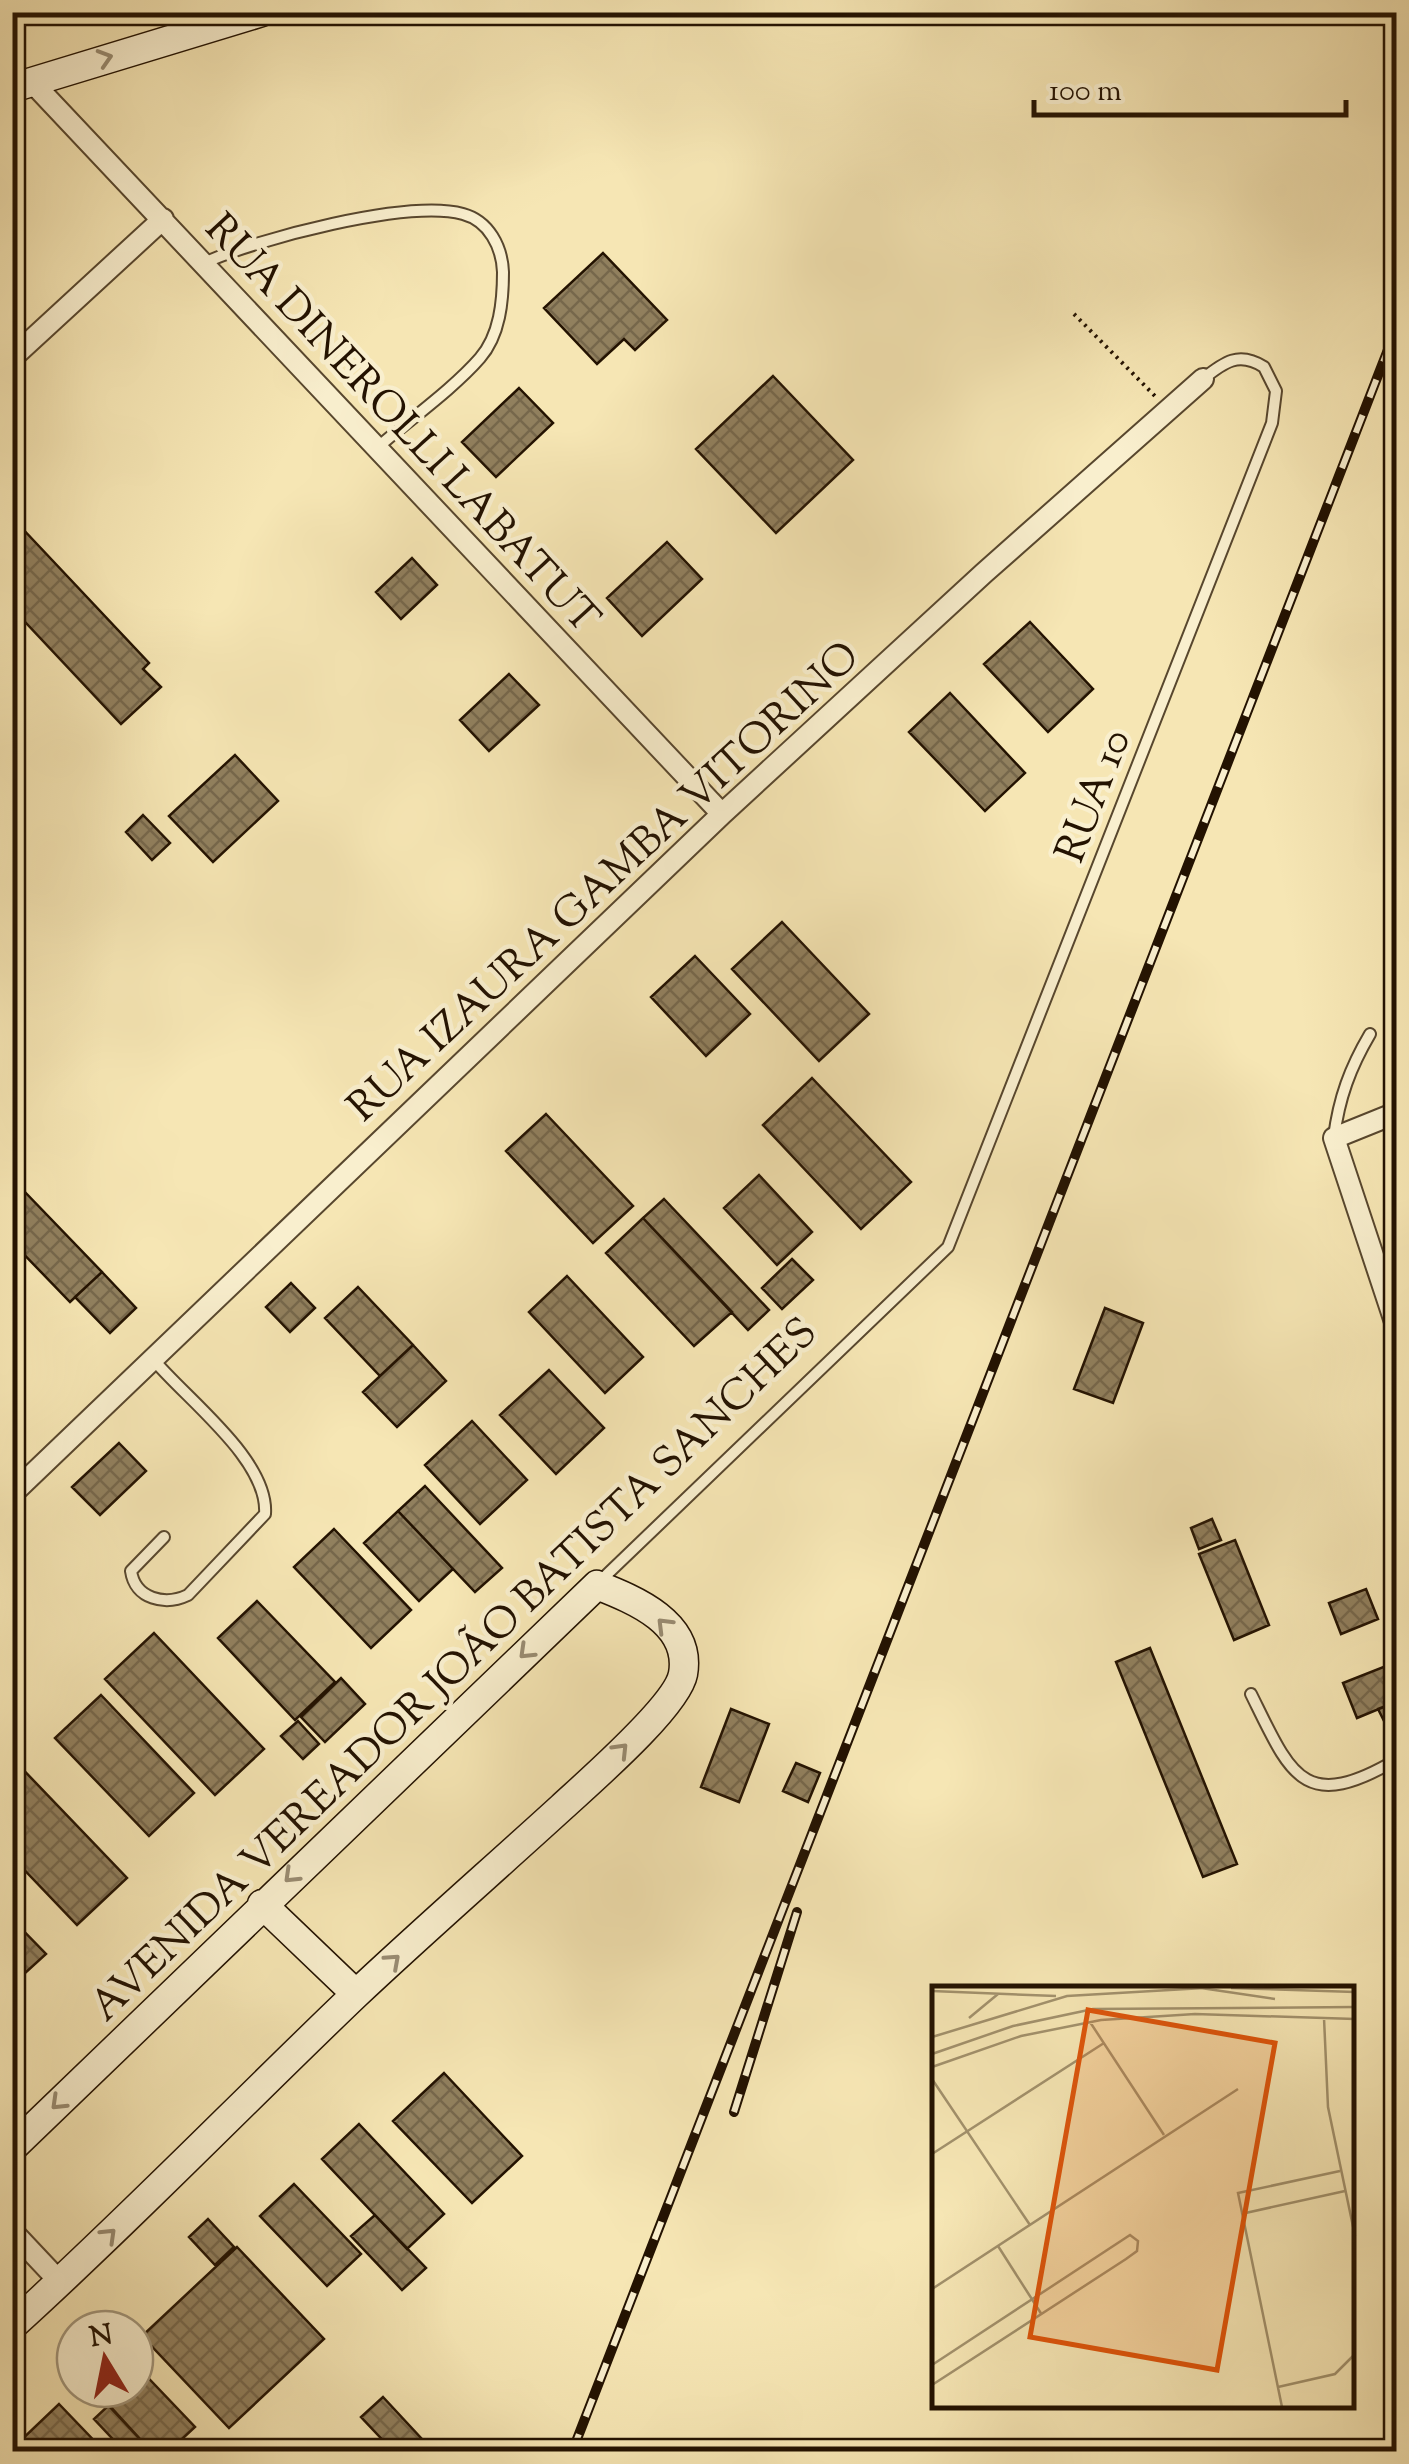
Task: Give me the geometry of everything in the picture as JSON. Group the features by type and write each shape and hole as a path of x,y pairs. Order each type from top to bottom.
{"street":[{"path":"22,85 262,12"},
{"name":"RUA DINEROLLI LABATUT","path":"22,85 163,219 722,814"},
{"path":"12,358 163,219"},
{"name":"RUA IZAURA GAMBA VITORINO","path":"12,1494 722,814 984,573 1203,379"},
{"path":"1396,1113 1334,1138 1391,1289 1396,1325"},
{"path":"12,2326 356,1994 600,1771 674,1695 683,1674 683,1644 664,1621 635,1600 597,1585"},
{"name":"AVENIDA VEREADOR JOÃO BATISTA SANCHES","path":"12,2148 597,1585"},
{"path":"262,1904 356,1994"},
{"path":"12,2232 60,2282"}],"lane":[{"path":"204,263 259,241 399,212 464,214 492,232 502,261 503,308 482,356 378,448"},
{"name":"RUA IZAURA GAMBA VITORINO","path":"1203,379 1224,362 1240,358 1264,367"},
{"name":"RUA 10","path":"948,1247 1272,423 1276,391 1264,367"},
{"path":"1334,1138 1338,1104 1348,1072 1370,1034"},
{"name":"AVENIDA VEREADOR JOÃO BATISTA SANCHES","path":"597,1585 948,1247"},
{"path":"153,1360 234,1445 258,1476 266,1498 265,1514 188,1595 175,1601 144,1595 132,1584 130,1571 164,1536"},
{"path":"1251,1694 1280,1753 1307,1782 1330,1787 1366,1777 1396,1760"}],"path":[{"path":"1074,314 1169,410"}],"building":[{"path":"603,253 667,320 635,350 624,339 597,364 544,308"},
{"path":"773,376 853,460 776,533 696,449"},
{"path":"519,388 553,423 496,477 462,442"},
{"path":"20,526 149,663 143,669 161,687 121,724 12,608 12,533"},
{"path":"667,542 702,579 642,636 607,598"},
{"path":"412,558 437,585 401,619 376,592"},
{"path":"1030,622 1093,689 1048,732 984,664"},
{"path":"509,674 539,705 489,751 460,720"},
{"path":"950,693 1025,773 985,811 909,732"},
{"path":"235,755 278,801 213,862 169,816"},
{"path":"143,815 170,843 152,860 126,832"},
{"path":"782,922 869,1014 819,1061 732,969"},
{"path":"695,956 750,1014 706,1056 651,997"},
{"path":"812,1078 911,1182 861,1229 763,1125"},
{"path":"546,1114 633,1206 593,1243 506,1151"},
{"path":"759,1175 812,1232 777,1265 724,1208"},
{"path":"23,1190 102,1272 70,1302 12,1242 12,1200"},
{"path":"664,1199 769,1310 748,1330 643,1218"},
{"path":"643,1218 732,1312 694,1346 606,1253"},
{"path":"792,1259 813,1280 782,1309 762,1288"},
{"path":"102,1272 136,1308 110,1333 75,1297"},
{"path":"567,1276 643,1357 605,1393 529,1312"},
{"path":"291,1283 315,1308 290,1332 266,1307"},
{"path":"358,1287 413,1345 380,1376 325,1318"},
{"path":"1105,1308 1143,1323 1113,1403 1074,1389"},
{"path":"413,1345 446,1381 397,1427 363,1392"},
{"path":"549,1370 604,1428 556,1474 500,1415"},
{"path":"472,1421 527,1480 480,1524 425,1465"},
{"path":"119,1443 146,1471 100,1515 72,1487"},
{"path":"425,1486 502,1568 475,1592 398,1511"},
{"path":"398,1511 453,1569 419,1601 364,1543"},
{"path":"1212,1519 1221,1540 1199,1549 1191,1528"},
{"path":"334,1529 411,1610 371,1648 294,1567"},
{"path":"1235,1540 1269,1625 1234,1640 1199,1554"},
{"path":"1366,1589 1378,1619 1341,1634 1329,1603"},
{"path":"257,1601 335,1682 295,1720 218,1638"},
{"path":"154,1633 264,1749 215,1795 105,1679"},
{"path":"1150,1648 1237,1864 1203,1877 1116,1662"},
{"path":"1396,1662 1396,1702 1357,1718 1343,1683"},
{"path":"341,1678 365,1704 325,1742 301,1717"},
{"path":"101,1695 194,1793 149,1836 55,1738"},
{"path":"1396,1702 1396,1721 1386,1725 1378,1709"},
{"path":"731,1709 769,1724 739,1802 701,1787"},
{"path":"298,1721 319,1744 303,1759 281,1736"},
{"path":"12,1758 127,1878 77,1925 12,1857"},
{"path":"796,1763 820,1773 808,1802 783,1791"},
{"path":"12,1919 46,1954 12,1985"},
{"path":"444,2073 522,2156 472,2203 393,2121"},
{"path":"359,2124 444,2214 407,2249 322,2159"},
{"path":"294,2184 361,2254 327,2286 260,2216"},
{"path":"375,2215 426,2268 402,2290 351,2236"},
{"path":"208,2219 234,2247 215,2265 189,2237"},
{"path":"237,2247 324,2339 229,2428 155,2350 155,2324"},
{"path":"155,2385 195,2427 168,2452 152,2452 112,2409 155,2409"},
{"path":"383,2397 434,2452 394,2452 361,2417"},
{"path":"55,2408 64,2409 105,2452 26,2452 18,2443"},
{"path":"105,2409 113,2409 152,2452 125,2452 94,2419"}],"railway":[{"path":"572,2452 1396,329"},
{"path":"734,2112 797,1912"}]}
